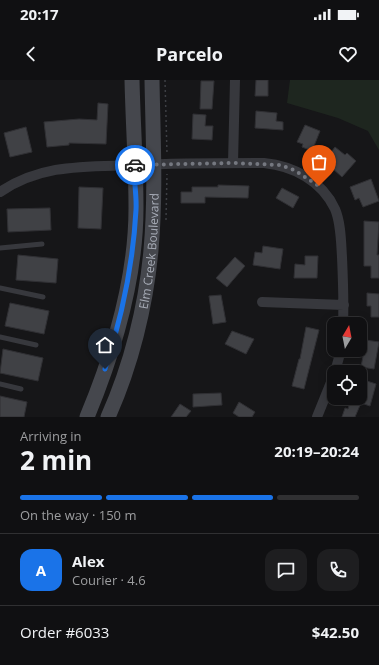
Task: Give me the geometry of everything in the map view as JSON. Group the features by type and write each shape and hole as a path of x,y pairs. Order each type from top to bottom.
{"main road":[{"name":"Elm Creek Boulevard","path":"87,417 110,355 126,290 136,209 132,80"},
{"name":"Elm Creek Boulevard","path":"108,417 130,354 142,305 151,251 153,164 152,80"}],"street":[{"path":"233,163 235,80"},
{"path":"0,192 24,179 55,169 67,167 233,163 280,165 294,170 319,186 328,197 335,210 340,237 343,317"},
{"path":"262,302 344,305"},
{"path":"317,417 327,393"}],"lane":[{"path":"0,248 42,244"},
{"path":"0,288 43,297"},
{"path":"0,337 36,345"},
{"path":"0,384 21,389"}],"shaded area":[{"path":"290,80 379,80 379,150 368,131 338,118 287,103"}],"building":[{"path":"256,80 268,80 268,96 255,96"},
{"path":"201,81 214,81 212,109 200,109"},
{"path":"98,103 108,104 106,144 69,143 69,145 47,147 44,122 79,119 97,120"},
{"path":"256,111 277,113 276,121 283,122 283,130 255,128"},
{"path":"193,114 206,115 205,126 213,126 212,140 192,139"},
{"path":"305,125 320,131 312,151 302,147 303,144 297,142"},
{"path":"26,127 32,152 10,157 4,133"},
{"path":"335,147 345,155 347,153 356,161 342,177 332,168 336,163 328,156"},
{"path":"371,179 379,201 363,207 359,198 355,200 350,187"},
{"path":"218,185 249,186 248,198 205,197 205,203 181,203 181,192 192,192 192,187 218,187"},
{"path":"79,187 103,188 101,229 78,228"},
{"path":"282,188 299,197 293,208 276,198"},
{"path":"50,208 51,230 8,232 7,209"},
{"path":"364,221 379,222 377,255 379,255 379,278 371,278 371,266 364,266"},
{"path":"263,246 283,249 280,269 253,265 255,252 262,253"},
{"path":"18,255 58,259 56,283 16,280"},
{"path":"305,256 318,256 317,278 294,278 295,264 305,265"},
{"path":"235,257 245,266 227,287 216,278"},
{"path":"367,293 379,294 379,317 371,317 371,306 367,306"},
{"path":"221,295 226,322 213,324 209,296"},
{"path":"10,303 49,311 44,334 5,326"},
{"path":"306,327 319,330 304,389 292,386 300,359"},
{"path":"232,331 254,339 246,354 225,344"},
{"path":"367,340 379,342 374,369 367,368 367,365 361,365 363,357 367,357"},
{"path":"3,349 43,358 38,381 0,373"},
{"path":"367,381 376,384 370,406 367,405"},
{"path":"221,393 222,405 193,407 193,394"},
{"path":"0,396 27,402 24,417 0,417"},
{"path":"239,402 255,412 252,417 239,417 233,413"},
{"path":"180,404 191,411 186,417 171,417"},
{"path":"349,405 360,405 355,417 342,417 345,408 348,409"}],"way so far":[{"path":"135,165 233,163 280,165 307,177 319,186"}],"route":[{"path":"105,369 118,328 133,247 136,209 135,165"}]}
